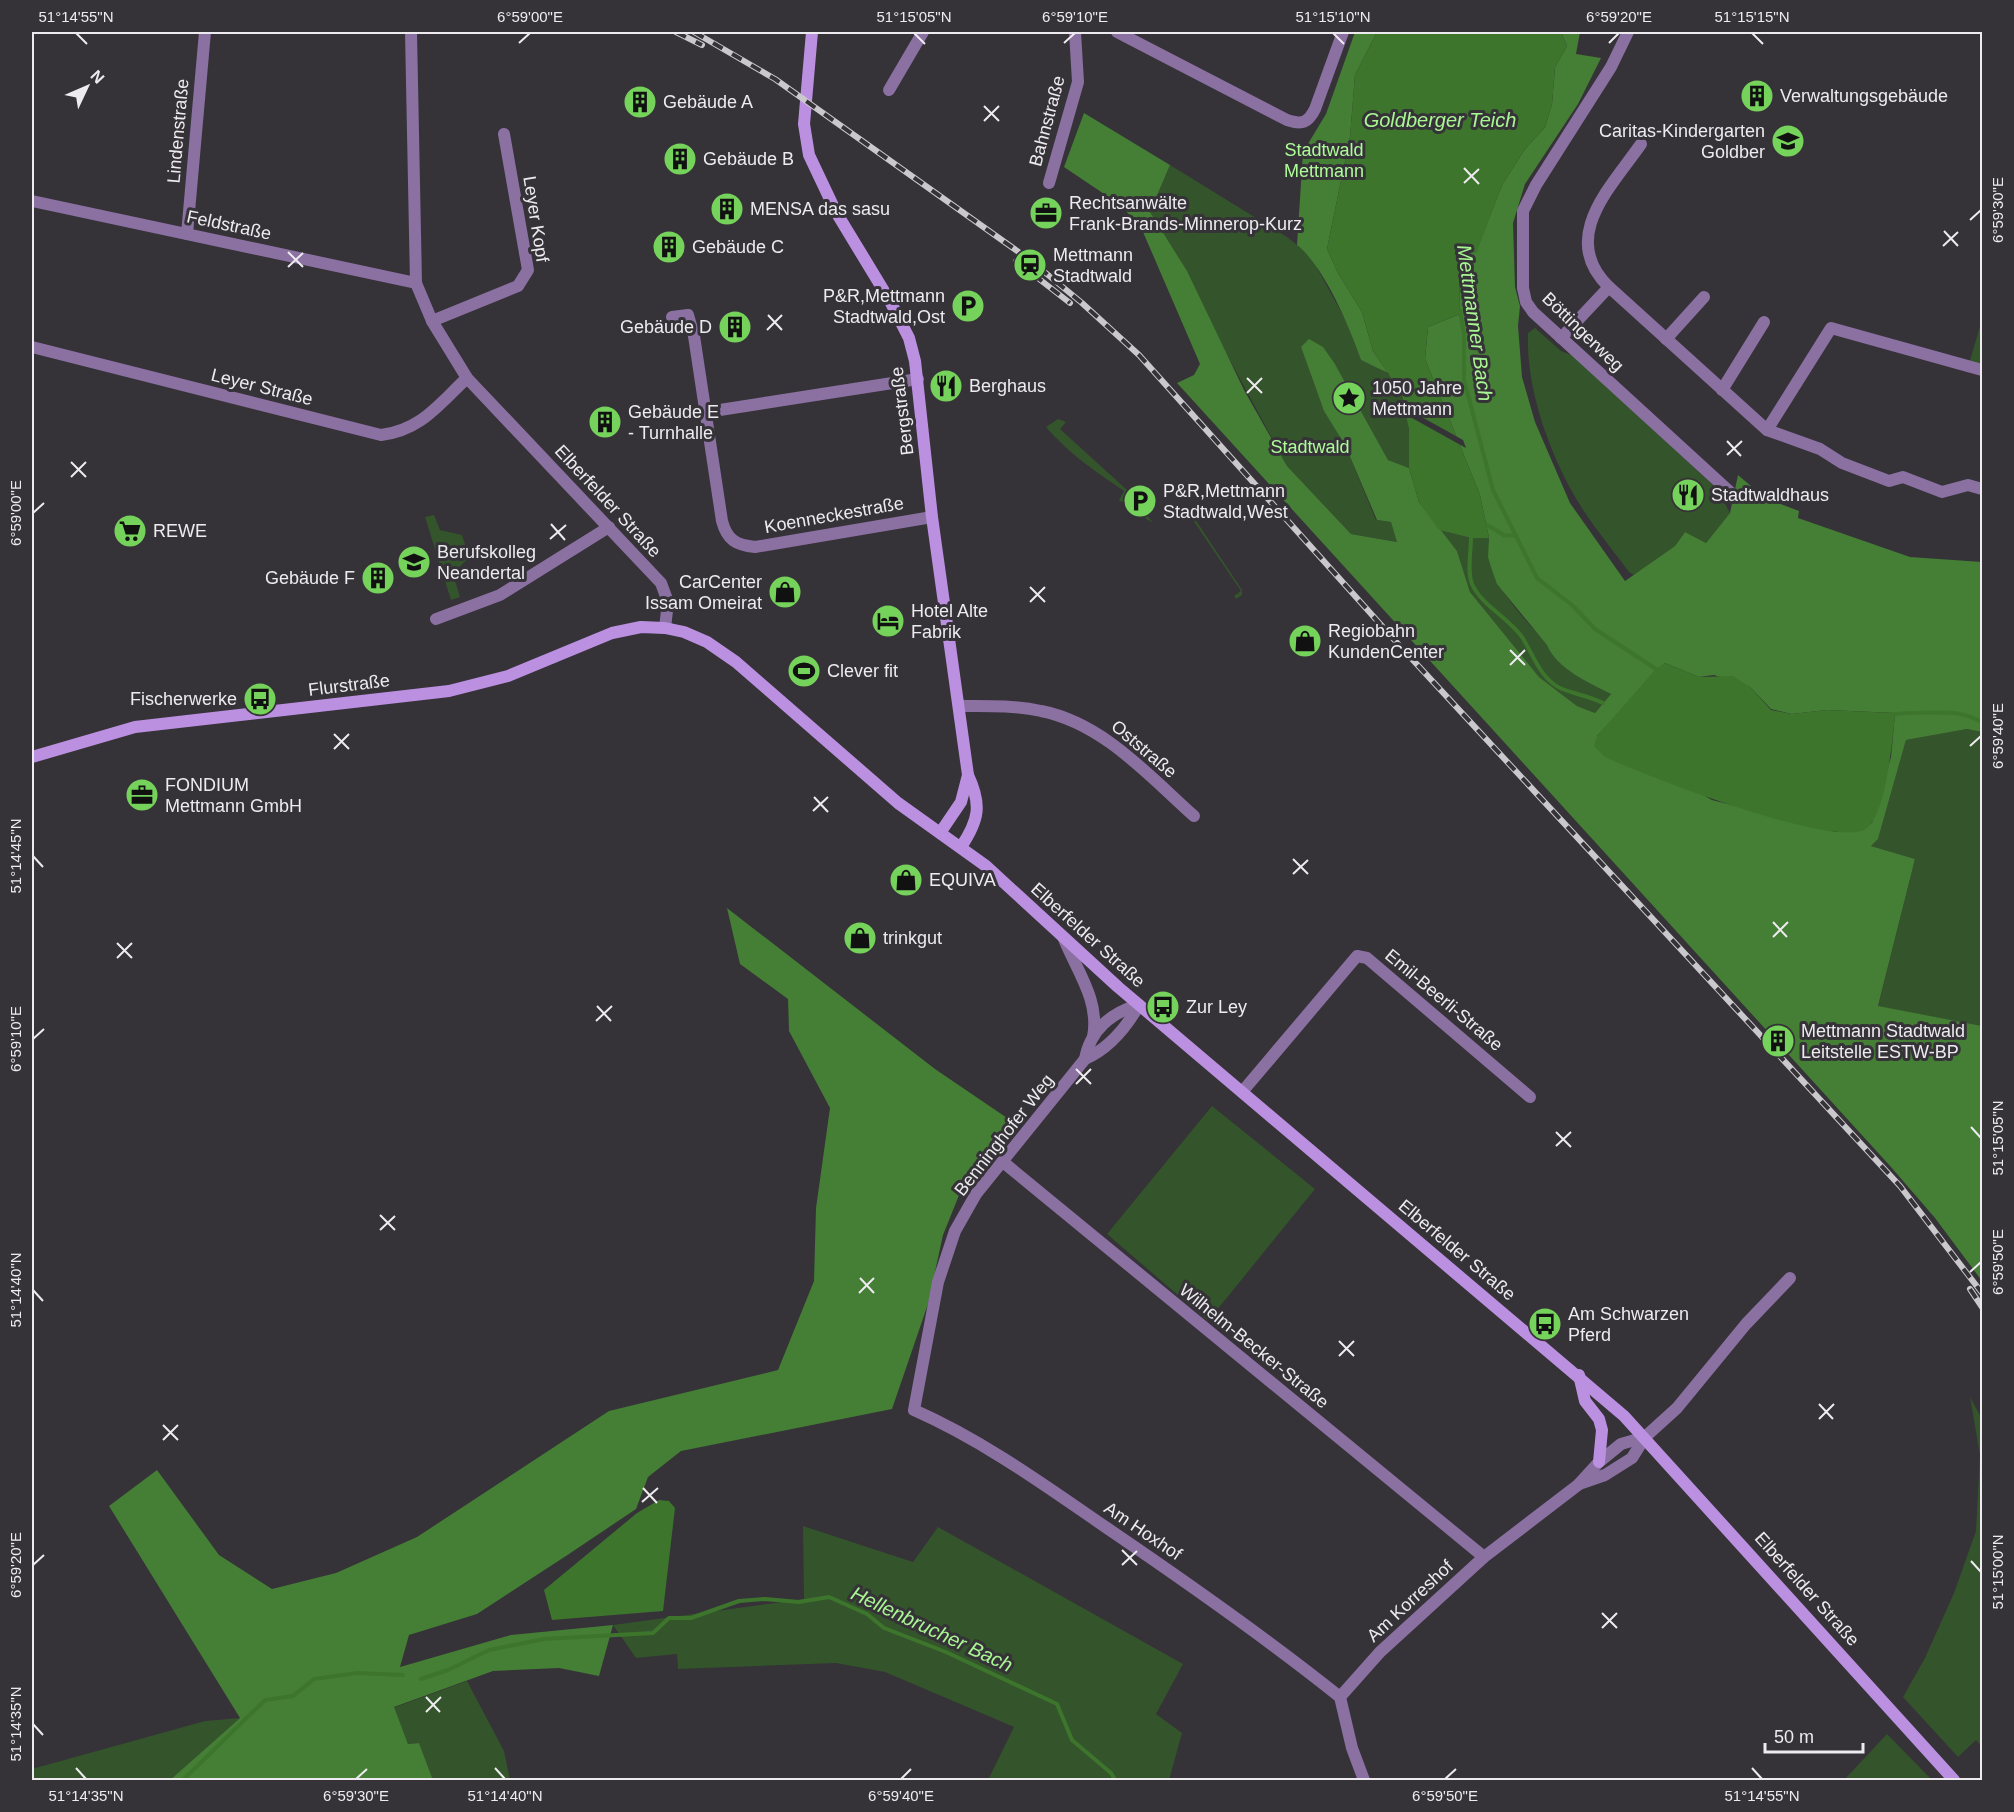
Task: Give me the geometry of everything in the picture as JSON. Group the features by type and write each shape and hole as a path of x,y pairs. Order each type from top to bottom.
{"main road":[{"name":"Bergstraße","path":"812,32 804,124 809,156 836,212 890,301 909,338 918,379 932,517 968,775 976,798 976,819 961,847"},
{"name":"Flurstraße","path":"32,757 135,727 449,691 508,676 612,633 641,627 665,627"},
{"name":"Elberfelder Straße","path":"665,627 696,636 728,656 898,803 961,847 999,878 1139,1005 1578,1375 1646,1437 1954,1780"},
{"name":"Bergstraße","path":"939,833 961,802 968,775"},
{"path":"1578,1375 1585,1401 1599,1419 1602,1430 1599,1462"}],"street":[{"name":"Lindenstraße","path":"187,234 205,32"},
{"name":"Elberfelder Straße","path":"411,32 416,283 432,321 467,378 661,584 668,602 665,627"},
{"path":"889,90 923,32"},
{"name":"Bahnstraße","path":"1049,183 1078,82 1075,32"},
{"path":"1117,32 1287,120 1299,123 1310,119 1315,109 1343,32"},
{"name":"Böttingerweg","path":"1628,32 1611,67 1536,185 1523,211 1523,288 1526,302 1561,338 1731,493"},
{"name":"Leyer Kopf","path":"432,321 518,286 525,278 528,270 504,134"},
{"path":"1641,144 1598,206 1588,230 1590,261 1609,287 1767,430 1820,449 1842,464 1889,481 1903,477 1942,492 1968,485 1983,489"},
{"name":"Feldstraße","path":"32,204 187,234 416,283"},
{"path":"1561,338 1609,287"},
{"path":"1666,339 1704,297"},
{"name":"Koenneckestraße","path":"672,317 688,315 706,412 722,521 725,533 734,542 755,547 932,517"},
{"path":"1722,390 1764,322"},
{"path":"1767,430 1832,328 1983,370"},
{"name":"Leyer Straße","path":"32,347 381,435 403,433 417,424 467,378"},
{"path":"706,412 918,379"},
{"path":"436,619 500,595 609,527"},
{"name":"Oststraße","path":"959,706 1017,707 1068,719 1113,745 1194,816"},
{"name":"Benninghofer Weg","path":"914,1410 938,1282 955,1231 976,1194 1085,1059 1093,1036 1096,1023 1090,992 1080,978 1064,939"},
{"name":"Emil-Beerli-Straße","path":"1242,1092 1357,956 1368,958 1530,1097"},
{"name":"Benninghofer Weg","path":"1093,1036 1114,1014 1139,1005"},
{"name":"Benninghofer Weg","path":"1085,1059 1100,1052 1127,1026 1139,1005"},
{"name":"Wilhelm-Becker-Straße","path":"1003,1162 1484,1557"},
{"path":"1646,1437 1677,1408 1746,1324 1790,1278"},
{"name":"Am Hoxhof","path":"914,1410 950,1426 1023,1471 1263,1636 1340,1697"},
{"name":"Am Korreshof","path":"1578,1485 1605,1475 1632,1458 1646,1437"},
{"name":"Am Korreshof","path":"1340,1697 1380,1652 1484,1557 1578,1485 1599,1462 1621,1444 1646,1437"},
{"path":"1340,1697 1352,1748 1364,1780"}],"green space":[{"name":"Stadtwald Mettmann","path":"1355,32 1377,32 1355,75 1350,137 1327,249 1338,273 1362,312 1373,351 1388,373 1361,360 1335,298 1317,267 1297,245 1303,152 1326,114"},
{"path":"1561,32 1580,32 1576,54 1601,58 1578,104 1525,184 1513,223 1515,287 1520,306 1518,326 1522,377 1535,422 1570,503 1625,581 1675,546 1685,532 1706,543 1730,513 1738,475 1765,498 1799,511 1798,518 1910,557 1982,562 1982,732 1967,729 1906,740 1878,839 1871,846 1915,859 1878,1006 1982,1026 1982,1281 1935,1218 1891,1167 1177,383 1194,375 1200,364 1143,232 1122,206 1064,167 1084,113 1170,165 1150,212 1187,271 1244,390 1287,466 1351,534 1397,542 1391,522 1377,520 1345,445 1324,411 1301,347 1309,339 1323,347 1335,364 1388,460 1409,468 1419,502 1457,551 1470,592 1539,677 1577,706 1595,713 1611,694 1574,674 1558,661 1497,584 1488,557 1489,538 1480,495 1425,359 1428,327 1460,314 1459,255 1476,252 1502,185 1525,149 1545,127 1552,104 1555,67 1567,46","holes":["1665,663 1699,677 1714,675 1750,687 1771,709 1792,714 1827,710 1895,713 1891,757 1872,823 1836,832 1712,800 1597,736"]},
{"name":"Stadtwald","path":"1170,165 1287,237 1310,255 1350,328 1361,360 1378,367 1395,381 1401,392 1408,417 1409,468 1388,460 1335,364 1301,347 1322,405 1345,445 1376,520 1391,522 1398,542 1351,534 1287,466 1150,212"},
{"path":"1982,319 1982,368 1969,364"},
{"path":"1535,328 1561,351 1574,356 1717,489 1730,513 1706,543 1685,532 1675,546 1634,575 1629,572 1583,510 1553,452 1539,413 1530,373 1528,333"},
{"path":"1058,419 1066,422 1060,429 1127,490 1153,523 1137,509 1132,498 1121,502 1119,500 1124,491 1073,454 1046,427"},
{"path":"1187,507 1242,590 1242,595 1236,599 1234,596 1241,591 1187,511 1178,513"},
{"path":"434,515 440,530 462,535 469,557 453,574 460,597 451,600 425,517"},
{"path":"1439,530 1471,538 1489,538 1493,569 1516,609 1566,668 1611,694 1595,713 1577,706 1539,677 1470,592 1457,551"},
{"path":"1967,729 1982,732 1982,1026 1878,1007 1915,859 1871,846 1878,839 1906,740"},
{"path":"727,908 935,1069 1013,1122 968,1173 943,1235 928,1304 892,1409 681,1451 648,1477 636,1509 477,1614 409,1635 400,1667 511,1635 613,1625 599,1676 559,1668 493,1671 394,1707 408,1744 419,1743 433,1780 170,1780 240,1718 109,1506 157,1470 219,1555 272,1589 336,1573 417,1537 609,1411 778,1370 814,1281 816,1208 830,1108 789,1031 788,999 740,964"},
{"path":"1212,1106 1315,1189 1208,1321 1107,1234"},
{"path":"1970,1397 1982,1419 1982,1747 1976,1740 1958,1757 1903,1697 1925,1658 1954,1593 1976,1531 1980,1455"},
{"path":"803,1526 913,1562 938,1527 1183,1664 1156,1714 1182,1733 1169,1780 988,1780 1014,1727 885,1672 836,1663 678,1669 677,1654 636,1658 613,1625 804,1599"},
{"path":"467,1681 504,1751 510,1780 433,1780 419,1743 408,1744 393,1708"},
{"path":"240,1718 170,1780 32,1780 32,1769 205,1721"},
{"path":"1887,1734 1932,1780 1844,1780"}],"water":[{"name":"Goldberger Teich","path":"1377,32 1561,32 1567,46 1555,67 1552,104 1545,127 1525,149 1502,185 1476,253 1459,255 1460,314 1428,327 1425,359 1480,495 1489,538 1471,538 1439,530 1419,502 1409,468 1409,430 1402,394 1373,351 1362,312 1338,273 1327,249 1350,137 1355,75"},
{"path":"1665,663 1699,677 1733,676 1750,687 1771,710 1792,714 1827,710 1895,713 1884,792 1874,820 1867,828 1849,833 1782,821 1658,779 1605,757 1594,746 1597,736 1656,669"},
{"path":"659,1500 669,1501 675,1508 663,1611 552,1620 544,1590 637,1513"}],"pier":[{"path":"1402,406 1463,440 1466,448 1403,413"}],"waterway":[{"name":"Mettmanner Bach","path":"1460,311 1464,334 1464,380 1493,490 1537,578 1572,605 1595,629 1659,671"},
{"path":"1487,525 1504,535 1516,536"},
{"path":"1471,538 1470,574 1476,592 1522,637 1542,672 1553,684 1603,703"},
{"name":"Mettmanner Bach","path":"1892,715 1955,713 1982,722"},
{"name":"Hellenbrucher Bach","path":"421,1679 448,1670 489,1650 544,1639 653,1633 669,1618 691,1618 739,1601 765,1599 799,1602 829,1597 867,1614 884,1628 946,1652 1057,1704 1072,1740 1111,1773 1115,1780"},
{"name":"Hellenbrucher Bach","path":"183,1780 265,1700 293,1696 314,1679 357,1673 403,1675"}],"railway":[{"path":"676,32 702,45"},
{"path":"694,32 775,79 1030,260 1139,355 1399,645 1900,1186 1982,1293"},
{"path":"1016,261 1070,303"},
{"path":"1970,1289 1982,1307"}],"place":[{"name":"Verwaltungsgebäude","path":"1757,96"},
{"name":"Gebäude A","path":"640,102"},
{"name":"Caritas-Kindergarten Goldber","path":"1788,141"},
{"name":"Gebäude B","path":"680,159"},
{"name":"MENSA das sasu","path":"727,209"},
{"name":"Rechtsanwälte Frank-Brands-Minnerop-Kurz","path":"1046,213"},
{"name":"Gebäude C","path":"669,247"},
{"name":"Mettmann Stadtwald","path":"1030,265"},
{"name":"P&R,Mettmann Stadtwald,Ost","path":"968,306"},
{"name":"Gebäude D","path":"735,327"},
{"name":"Berghaus","path":"946,386"},
{"name":"1050 Jahre Mettmann","path":"1349,398"},
{"name":"Gebäude E - Turnhalle","path":"605,422"},
{"name":"Stadtwaldhaus","path":"1688,495"},
{"name":"P&R,Mettmann Stadtwald,West","path":"1140,501"},
{"name":"REWE","path":"130,531"},
{"name":"Berufskolleg Neandertal","path":"414,562"},
{"name":"Gebäude F","path":"378,578"},
{"name":"CarCenter Issam Omeirat","path":"785,592"},
{"name":"Hotel Alte Fabrik","path":"888,621"},
{"name":"Regiobahn KundenCenter","path":"1305,641"},
{"name":"Clever fit","path":"804,671"},
{"name":"Fischerwerke","path":"260,699"},
{"name":"FONDIUM Mettmann GmbH","path":"142,795"},
{"name":"EQUIVA","path":"906,880"},
{"name":"trinkgut","path":"860,938"},
{"name":"Zur Ley","path":"1163,1007"},
{"name":"Mettmann Stadtwald Leitstelle ESTW-BP","path":"1778,1041"},
{"name":"Am Schwarzen Pferd","path":"1545,1324"}]}
